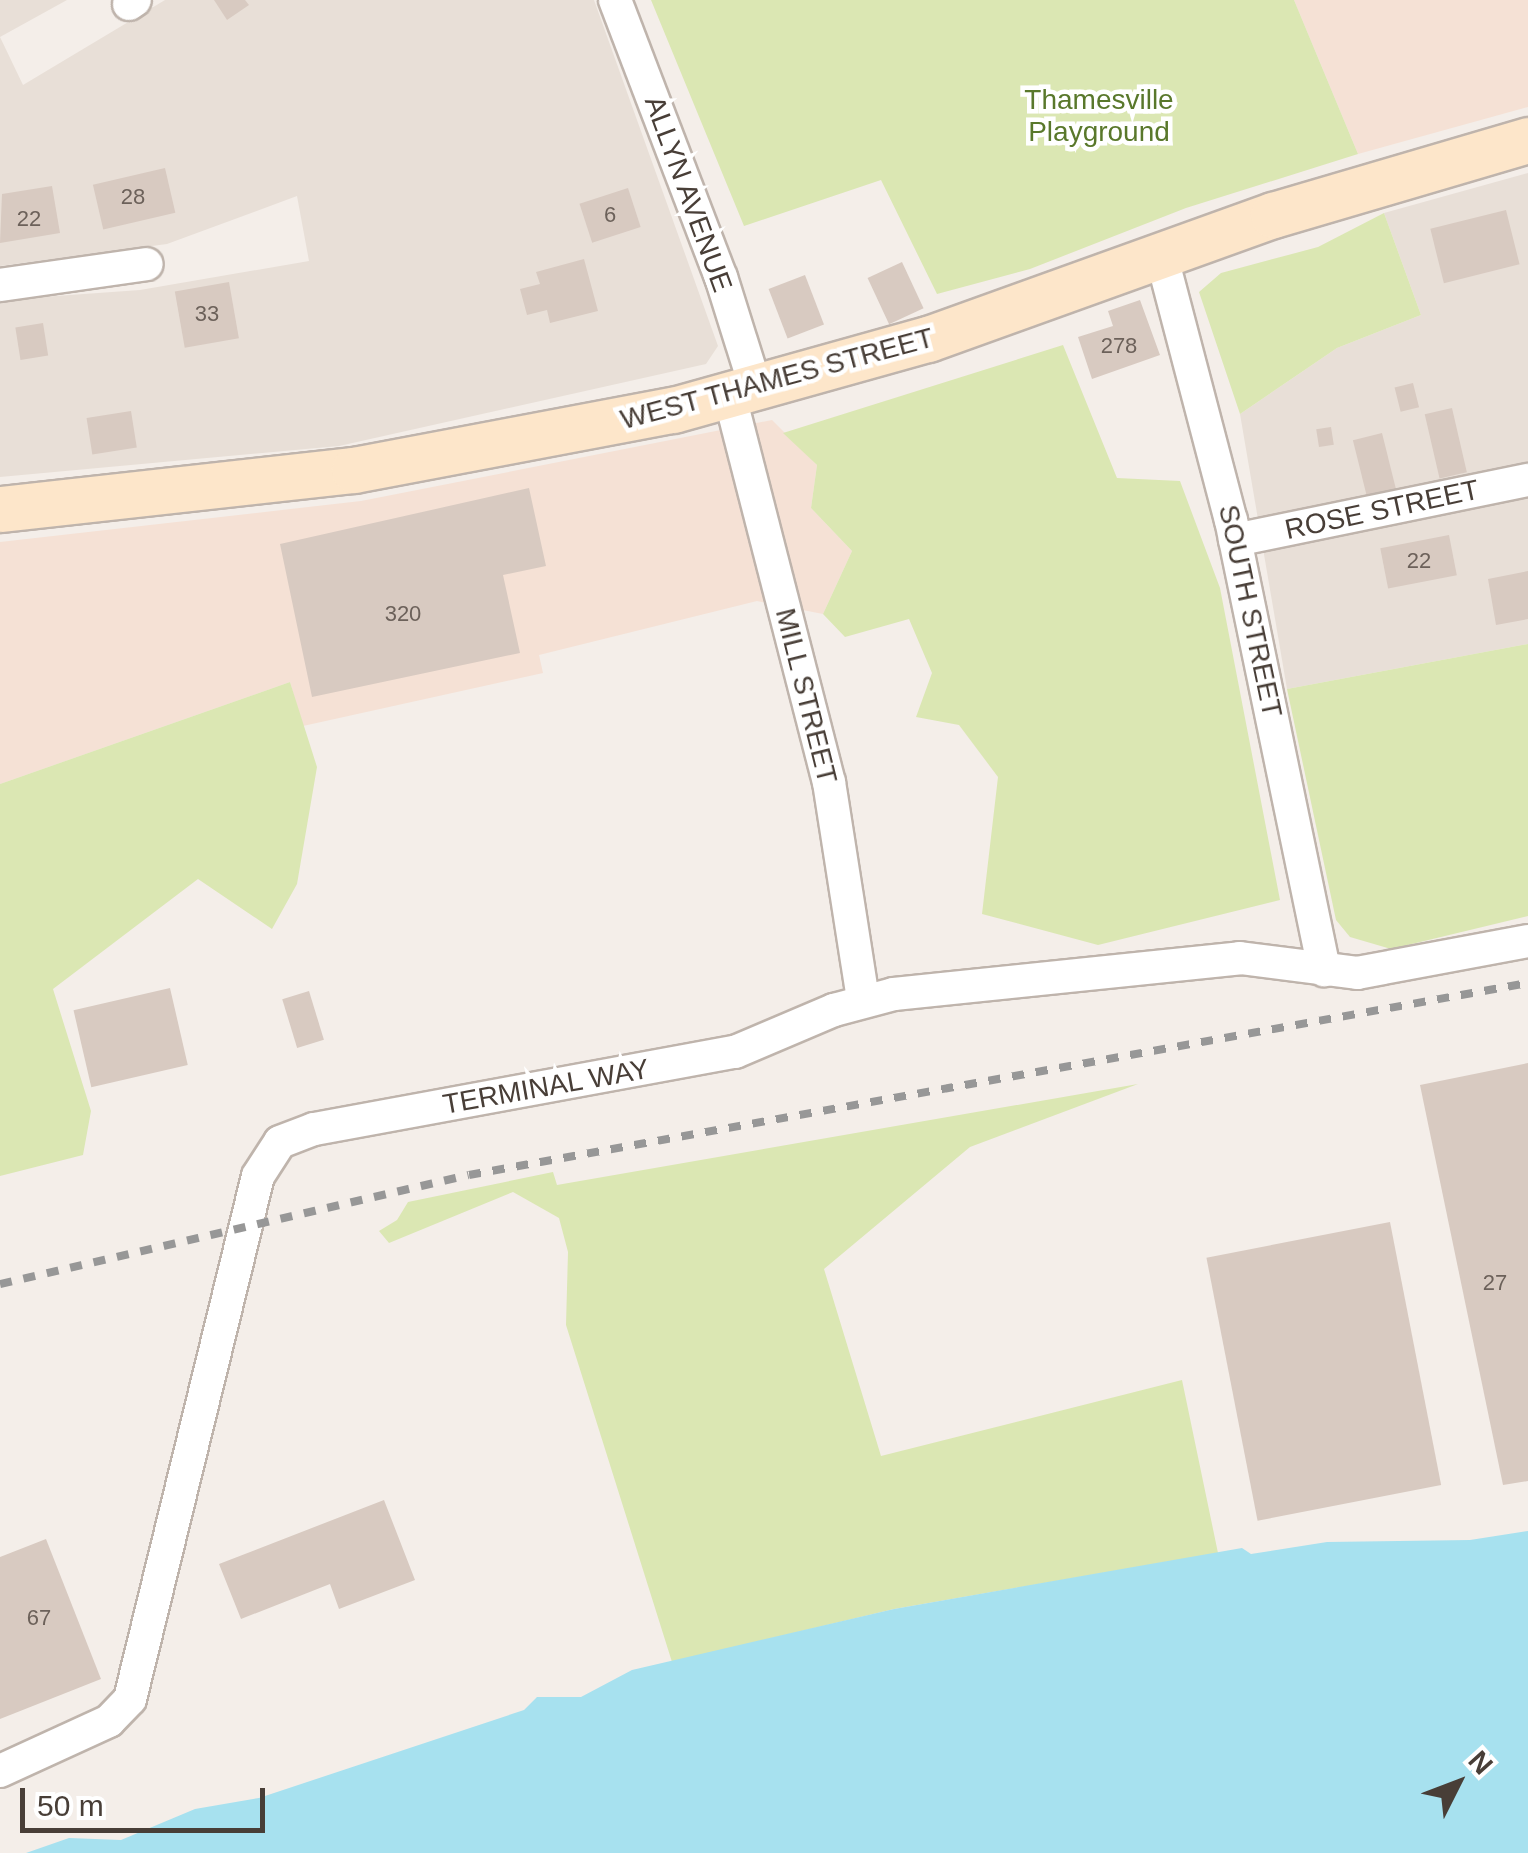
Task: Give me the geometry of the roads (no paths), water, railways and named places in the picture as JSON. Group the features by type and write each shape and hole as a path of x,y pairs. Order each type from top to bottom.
{"main road":[{"name":"WEST THAMES STREET","path":"0,509 449,456 743,393 928,338 1161,254 1528,140"}],"street":[{"name":"ALLYN AVENUE","path":"615,0 721,277 743,393"},
{"name":"SOUTH STREET","path":"1161,254 1236,540 1324,971"},
{"path":"0,285 146,264"},
{"name":"MILL STREET","path":"743,393 829,782 863,1000"},
{"name":"ROSE STREET","path":"1236,540 1528,480"},
{"name":"TERMINAL WAY","path":"0,1771 109,1722 130,1699 258,1176 280,1142 314,1128 735,1052 863,1000 1240,958 1324,971 1377,971 1528,941"}],"water":[{"path":"1528,1531 1528,1853 26,1853 69,1838 121,1840 195,1809 259,1798 524,1710 537,1697 581,1697 632,1670 894,1609 1242,1548 1251,1554 1327,1542 1470,1540"}],"railway":[{"path":"0,1284 469,1175 1528,983"}],"park label":[{"name":"Thamesville Playground","path":"1099,116"}]}
